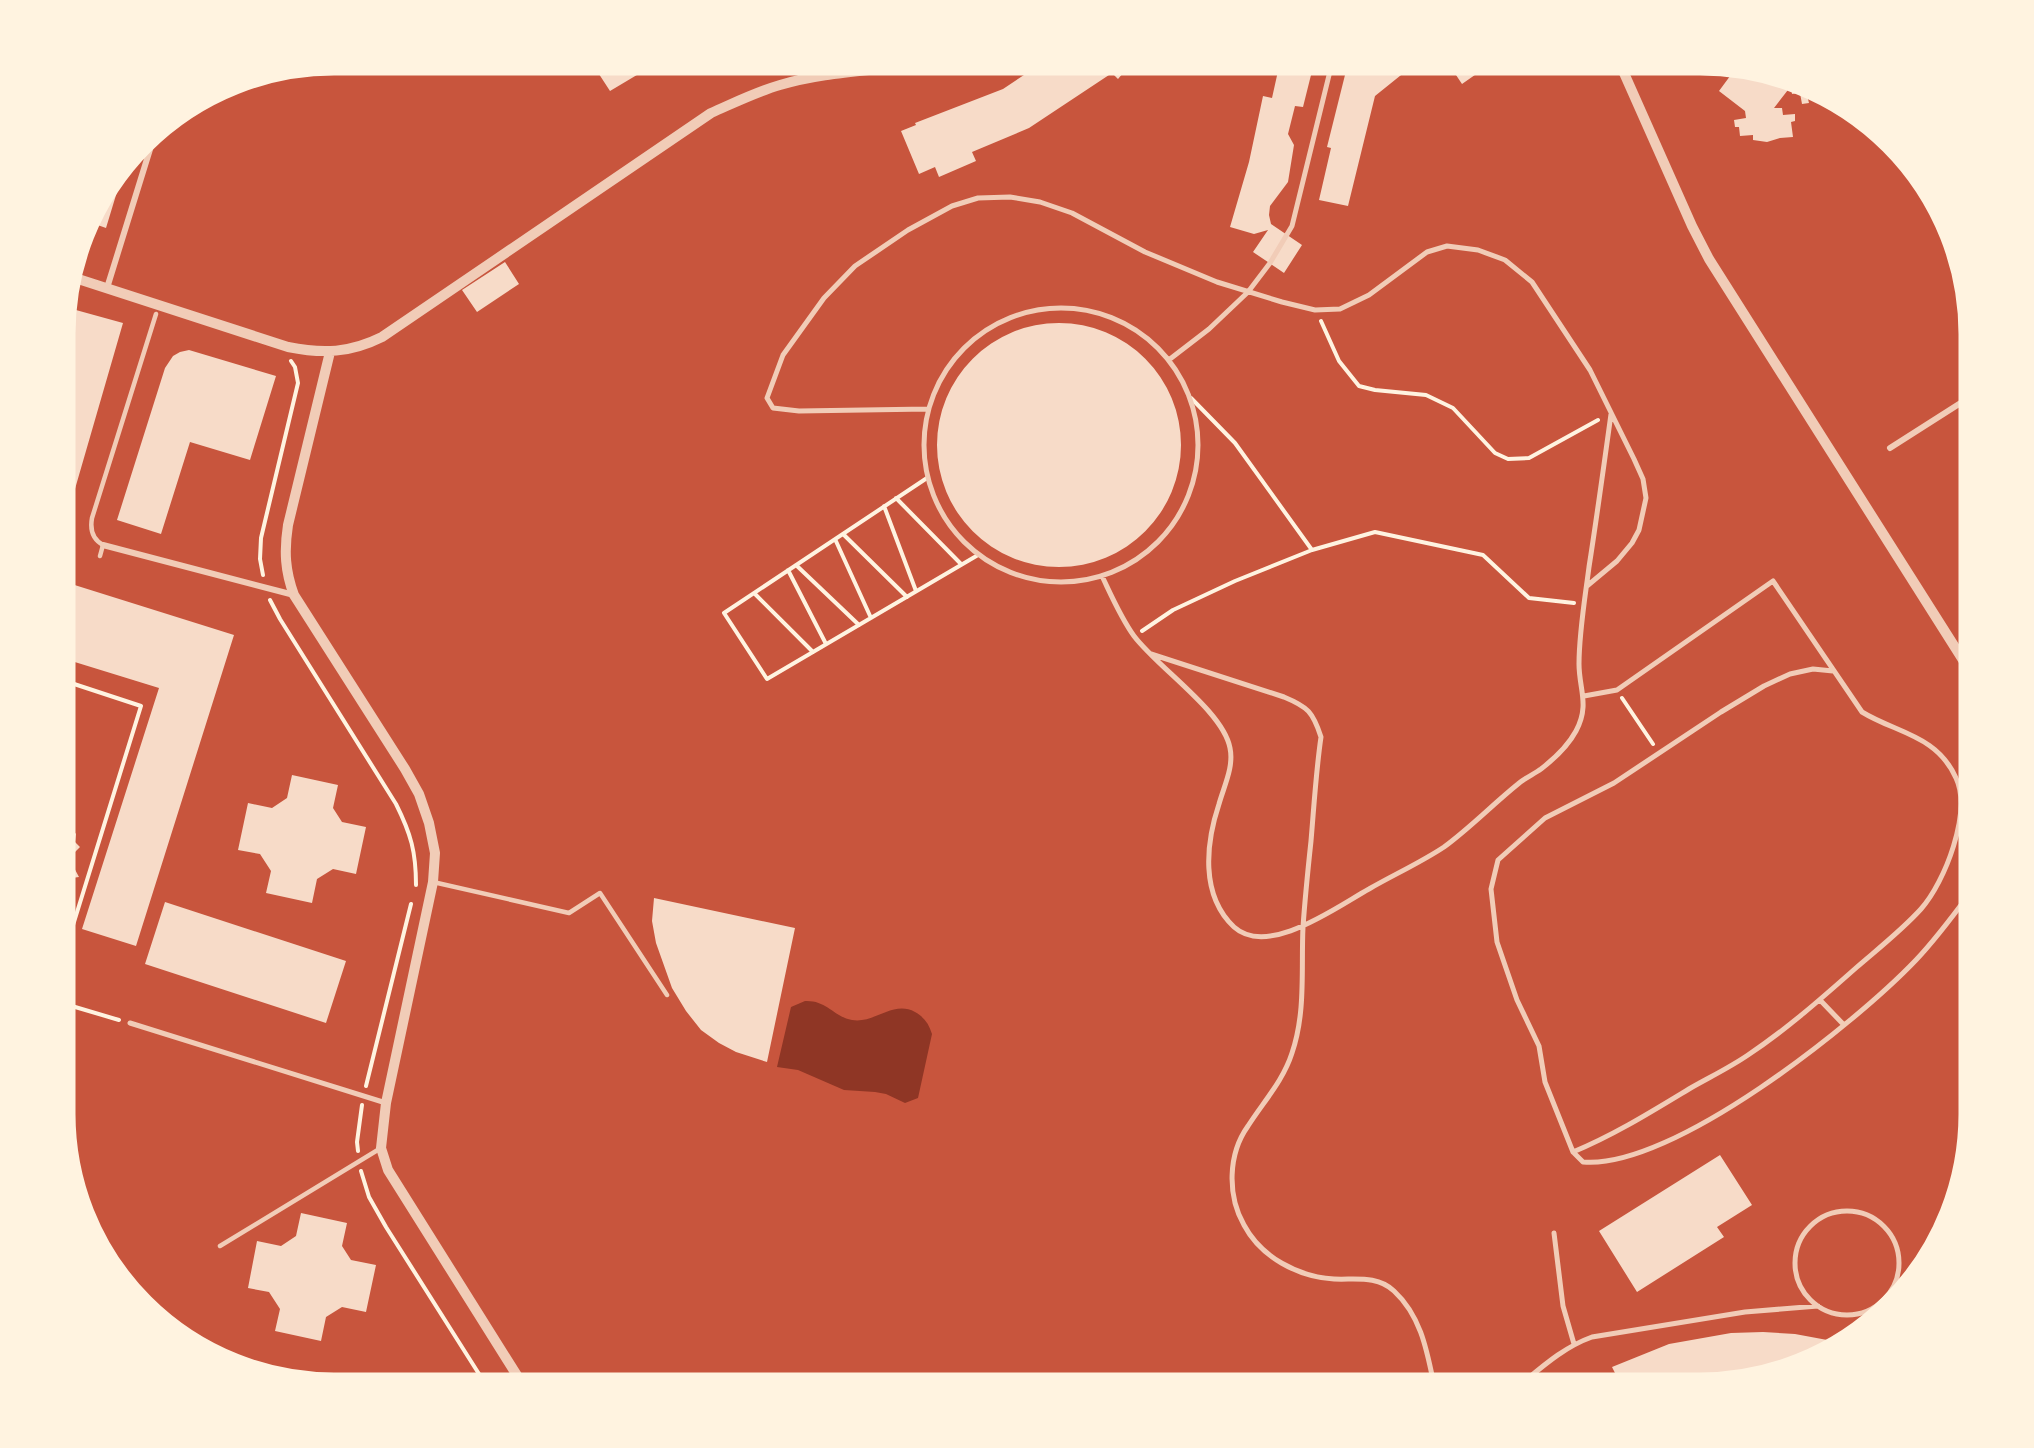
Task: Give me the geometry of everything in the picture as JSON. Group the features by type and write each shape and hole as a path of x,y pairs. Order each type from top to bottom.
{"street":[{"path":"79,279 288,347 330,352 354,349 382,337 711,113 781,84 839,74"},
{"path":"1170,359 1209,329 1248,292 1270,263 1292,226 1329,74"},
{"path":"1625,74 1692,226 1709,259 1960,655"},
{"path":"107,288 150,150"},
{"path":"928,409 799,411 772,408 767,398 783,355 824,298 855,266 908,230 952,206 978,198 1010,197 1040,202 1072,213 1145,252 1217,282 1315,310 1340,309 1368,295 1427,252 1447,246 1478,250 1504,260 1532,282 1590,370 1643,479 1646,498 1639,530 1632,543 1617,561 1587,586"},
{"path":"1072,307 1109,315 1143,333 1170,359 1191,398 1199,441 1193,485 1173,525 1142,556 1102,576 1060,582 1019,576 978,555 957,536 938,509 927,478 923,443 928,409 943,374 967,344 998,322 1034,310 1072,307"},
{"path":"330,352 288,525 285,565 294,596 419,794 435,853 433,882 386,1103 381,1148 388,1170 517,1374"},
{"path":"1890,448 1960,403"},
{"path":"1102,576 1118,610 1134,636 1212,716 1229,744 1231,756 1229,773 1211,828 1207,856 1214,894 1226,918 1237,930 1252,936 1273,935 1303,927 1335,911 1365,891 1441,849 1476,822 1520,782 1543,768 1576,732 1584,696 1579,665 1587,586 1611,413"},
{"path":"103,545 294,596"},
{"path":"1584,696 1617,690 1773,581 1862,712 1874,720 1911,733 1929,745 1946,761 1957,778 1960,796"},
{"path":"1149,653 1302,704 1315,718 1321,737 1303,927 1302,1009 1299,1031 1284,1073 1247,1127 1238,1145 1232,1176 1236,1207 1244,1226 1256,1243 1286,1265 1317,1276 1373,1279 1393,1289 1420,1326 1431,1374"},
{"path":"1833,670 1813,669 1790,674 1764,686 1614,783 1545,818 1498,860 1491,889 1497,942 1517,1000 1539,1046 1545,1082 1573,1152 1583,1162 1595,1163 1638,1154 1668,1142 1704,1123 1756,1089 1871,1003 1916,961 1960,906"},
{"path":"1573,1152 1636,1122 1747,1056 1820,1000 1922,908 1936,887 1947,861 1957,832 1960,810"},
{"path":"1820,1000 1844,1025"},
{"path":"130,1023 386,1103"},
{"path":"1874,1308 1863,1313 1849,1315 1832,1313 1818,1306 1806,1295 1797,1279 1795,1264 1797,1247 1803,1234 1814,1222 1828,1214 1854,1210 1870,1215 1887,1228 1897,1244 1900,1258 1899,1272 1892,1290"},
{"path":"1554,1233 1563,1306 1574,1344"},
{"path":"1533,1374 1574,1344 1592,1337 1745,1312 1818,1306"}],"lane":[{"path":"100,556 103,545 92,534 92,518 156,314"},
{"path":"433,882 569,913 600,892 667,995"},
{"path":"220,1246 381,1148"}],"path":[{"path":"1315,310 1339,361 1359,386 1375,390 1426,395 1453,408 1495,453 1508,459 1529,458 1611,413"},
{"path":"291,360 298,383 261,538 261,559 266,588 280,619 396,804 409,830 416,860 416,885 363,1096 357,1142 359,1161 369,1197 480,1374"},
{"path":"1191,398 1235,443 1312,550"},
{"path":"927,478 724,613 767,679 978,555"},
{"path":"896,498 961,564"},
{"path":"884,506 916,591"},
{"path":"1134,636 1173,610 1235,581 1312,550 1375,532 1483,555 1529,598 1585,605"},
{"path":"843,534 907,597"},
{"path":"835,539 871,618"},
{"path":"796,565 859,625"},
{"path":"788,570 826,645"},
{"path":"754,593 813,652"},
{"path":"74,684 141,706 74,922"},
{"path":"1617,690 1659,753"},
{"path":"74,1007 130,1023"}],"shaded area":[{"path":"805,1001 819,1003 840,1016 852,1020 868,1019 899,1009 907,1009 921,1016 928,1024 932,1034 918,1098 905,1103 886,1094 844,1090 798,1070 777,1067 791,1007"}],"building":[{"path":"599,74 639,74 610,91"},
{"path":"1026,74 1110,74 1029,128 972,152 976,161 939,177 935,167 919,174 901,131 916,125 915,123 1003,89"},
{"path":"1113,74 1122,74 1118,79"},
{"path":"1277,74 1311,74 1303,107 1295,106 1288,134 1294,145 1288,182 1270,206 1271,224 1302,245 1284,273 1253,252 1268,230 1254,234 1230,227 1249,162 1263,96 1272,98"},
{"path":"1345,74 1402,74 1375,96 1348,206 1319,200 1331,148 1327,147"},
{"path":"1455,74 1476,74 1462,84"},
{"path":"1730,76 1751,78 1789,89 1774,108 1782,108 1783,115 1795,114 1795,121 1791,122 1793,137 1767,142 1753,140 1753,135 1740,136 1739,127 1735,127 1734,120 1746,118 1745,111 1719,91"},
{"path":"1800,93 1811,98 1808,99 1809,103 1802,104"},
{"path":"118,187 106,228 97,225"},
{"path":"505,262 519,284 477,312 462,290"},
{"path":"75,310 123,323 74,492"},
{"path":"1047,323 1071,323 1095,328 1117,337 1146,358 1161,377 1172,398 1179,421 1181,445 1179,469 1172,492 1161,513 1146,532 1117,553 1095,562 1071,567 1047,567 1023,562 1001,553 981,540 964,523 951,503 942,481 937,457 937,433 942,409 951,387 964,367 981,350 1001,337 1023,328"},
{"path":"189,350 276,376 250,460 190,442 161,534 117,520 165,368 173,356"},
{"path":"74,585 234,635 136,946 82,929 159,688 74,662"},
{"path":"292,775 338,785 333,808 342,822 366,827 356,874 333,869 317,879 312,903 266,893 271,871 260,854 238,850 248,803 272,808 287,798"},
{"path":"74,832 75,842 80,847 74,856"},
{"path":"74,868 79,877 74,878"},
{"path":"654,898 795,928 767,1062 736,1052 719,1043 701,1030 686,1011 672,988 656,943 652,921"},
{"path":"165,902 346,961 326,1023 145,964"},
{"path":"1720,1155 1752,1205 1717,1227 1724,1237 1637,1292 1599,1231"},
{"path":"301,1213 347,1223 342,1246 351,1260 376,1265 366,1312 342,1307 326,1317 321,1341 275,1331 280,1309 269,1292 248,1288 257,1241 281,1246 296,1236"},
{"path":"1731,1333 1795,1334 1829,1340 1800,1355 1751,1370 1717,1374 1616,1374 1612,1367 1669,1344"}]}
